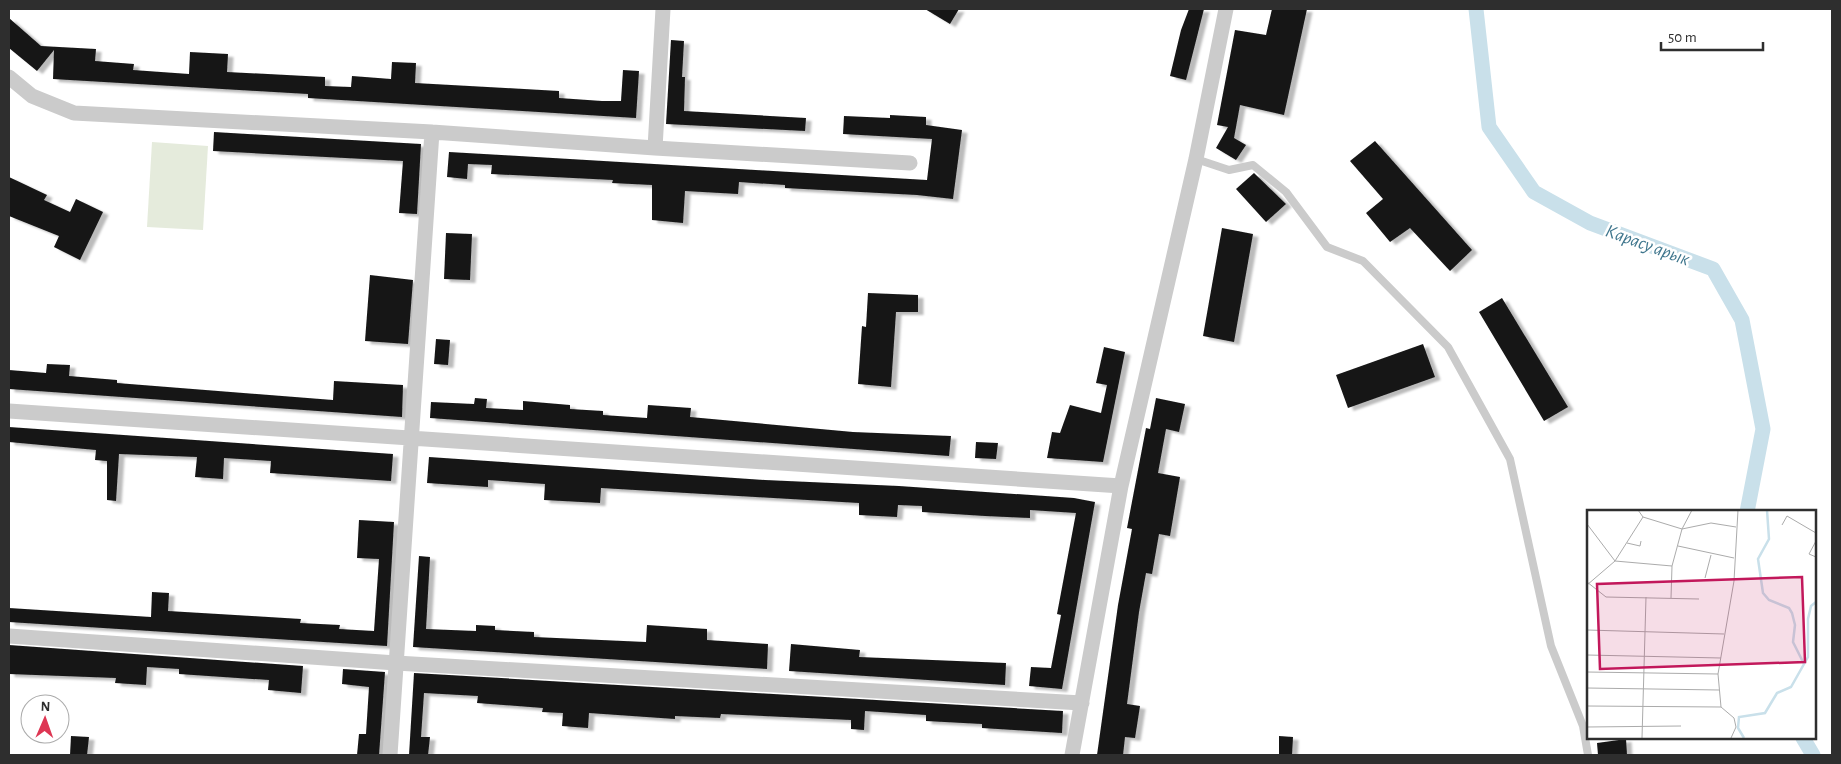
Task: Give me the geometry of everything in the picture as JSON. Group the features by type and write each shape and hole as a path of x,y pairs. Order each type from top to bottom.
{"street":[{"path":"655,148 664,9"},
{"path":"1072,755 1120,486 1196,159 1226,9"},
{"path":"9,76 32,96 74,113 432,132 655,148 910,162"},
{"path":"390,755 432,132"},
{"path":"9,411 1120,486"},
{"path":"9,636 396,663 1082,703"}],"lane":[{"path":"1196,159 1229,170 1253,165 1286,192 1326,247 1363,261 1448,347 1510,459 1551,646 1583,726 1588,755"}],"green space":[{"path":"152,142 208,146 203,230 147,227"}],"building":[{"path":"925,9 959,9 950,24"},
{"path":"1189,9 1204,9 1186,80 1170,76 1181,30"},
{"path":"1272,9 1307,9 1284,115 1240,105 1234,138 1246,145 1236,160 1216,148 1228,127 1217,125 1235,30 1266,35"},
{"path":"9,18 41,46 96,49 95,61 134,64 133,70 189,74 190,52 228,54 227,72 325,77 325,86 351,87 352,76 391,79 392,62 416,63 415,83 559,91 559,98 602,101 621,101 623,70 639,71 636,118 308,98 308,94 53,79 54,50 37,71 9,48"},
{"path":"671,40 684,41 682,77 685,77 684,111 806,118 805,131 666,124"},
{"path":"890,115 926,117 926,125 962,130 953,199 917,195 785,188 785,185 739,182 738,194 685,191 683,223 652,220 652,185 612,183 613,180 491,174 492,165 468,164 467,179 447,177 449,152 927,180 932,139 843,134 844,116 890,118"},
{"path":"214,132 421,144 417,214 399,213 403,161 213,151"},
{"path":"1375,141 1472,250 1450,271 1410,228 1390,242 1366,213 1383,199 1350,161"},
{"path":"1254,173 1286,204 1266,222 1236,189"},
{"path":"9,177 47,195 44,200 70,212 76,199 103,212 80,260 54,247 59,236 9,216"},
{"path":"1222,228 1253,234 1234,342 1203,336"},
{"path":"446,233 472,234 470,280 444,279"},
{"path":"370,275 413,280 408,344 365,341"},
{"path":"868,293 918,295 918,312 896,312 891,387 858,384 862,326 866,327"},
{"path":"1502,298 1568,407 1544,421 1479,312"},
{"path":"436,339 450,340 448,365 434,364"},
{"path":"1423,344 1435,377 1348,408 1336,375"},
{"path":"1104,347 1125,352 1103,462 1047,458 1052,432 1060,433 1070,405 1101,413 1107,385 1096,383"},
{"path":"47,364 70,365 69,376 117,380 117,383 333,400 334,381 403,385 402,417 9,389 9,370 46,373"},
{"path":"475,398 487,399 486,408 523,410 523,401 570,405 570,409 603,411 603,415 647,418 648,405 691,408 690,417 853,432 951,436 949,456 430,418 431,402 474,404"},
{"path":"1156,398 1185,404 1179,432 1166,429 1158,473 1180,477 1170,536 1159,534 1152,574 1146,573 1139,612 1127,704 1140,706 1135,738 1125,737 1123,755 1097,755 1118,605 1132,529 1127,528 1146,428 1150,429"},
{"path":"9,427 393,454 391,481 270,473 271,461 224,458 223,479 195,477 197,457 119,454 116,501 107,500 107,461 95,460 96,450 9,442"},
{"path":"976,442 998,443 996,459 975,458"},
{"path":"429,457 765,480 899,486 1074,498 1095,502 1062,689 1029,686 1031,667 1051,668 1061,615 1057,614 1076,513 1030,510 1030,518 985,516 922,512 922,506 898,505 897,517 859,515 859,503 601,488 600,503 544,500 545,484 488,480 488,487 427,483"},
{"path":"359,520 394,522 387,646 9,622 9,608 151,617 152,592 169,593 168,611 301,619 300,623 340,625 339,629 374,631 379,559 357,558"},
{"path":"419,556 430,557 426,629 476,631 476,625 495,626 495,630 534,632 534,637 646,642 647,625 707,629 707,640 768,644 767,669 413,647"},
{"path":"791,644 860,650 859,657 1006,663 1005,685 789,671"},
{"path":"9,645 303,666 301,693 268,690 269,680 179,674 179,669 147,667 146,685 115,683 116,678 9,674"},
{"path":"343,669 385,672 379,755 357,755 359,734 366,734 369,687 342,684"},
{"path":"414,673 1063,711 1062,733 982,728 982,724 926,721 926,715 865,711 864,730 851,729 851,720 721,714 720,718 675,716 675,719 589,713 588,728 562,726 563,713 542,712 543,708 477,703 478,696 424,693 421,737 430,737 428,755 409,755"},
{"path":"71,736 89,737 87,755 70,755"},
{"path":"1279,736 1293,737 1292,755 1279,755"},
{"path":"1626,739 1627,755 1598,755 1597,743"}],"waterway":[{"name":"Карасу арык","path":"1476,9 1489,127 1534,192 1590,223 1713,269 1742,320 1763,429 1747,510"},
{"name":"Карасу арык","path":"1804,739 1813,755"}]}
